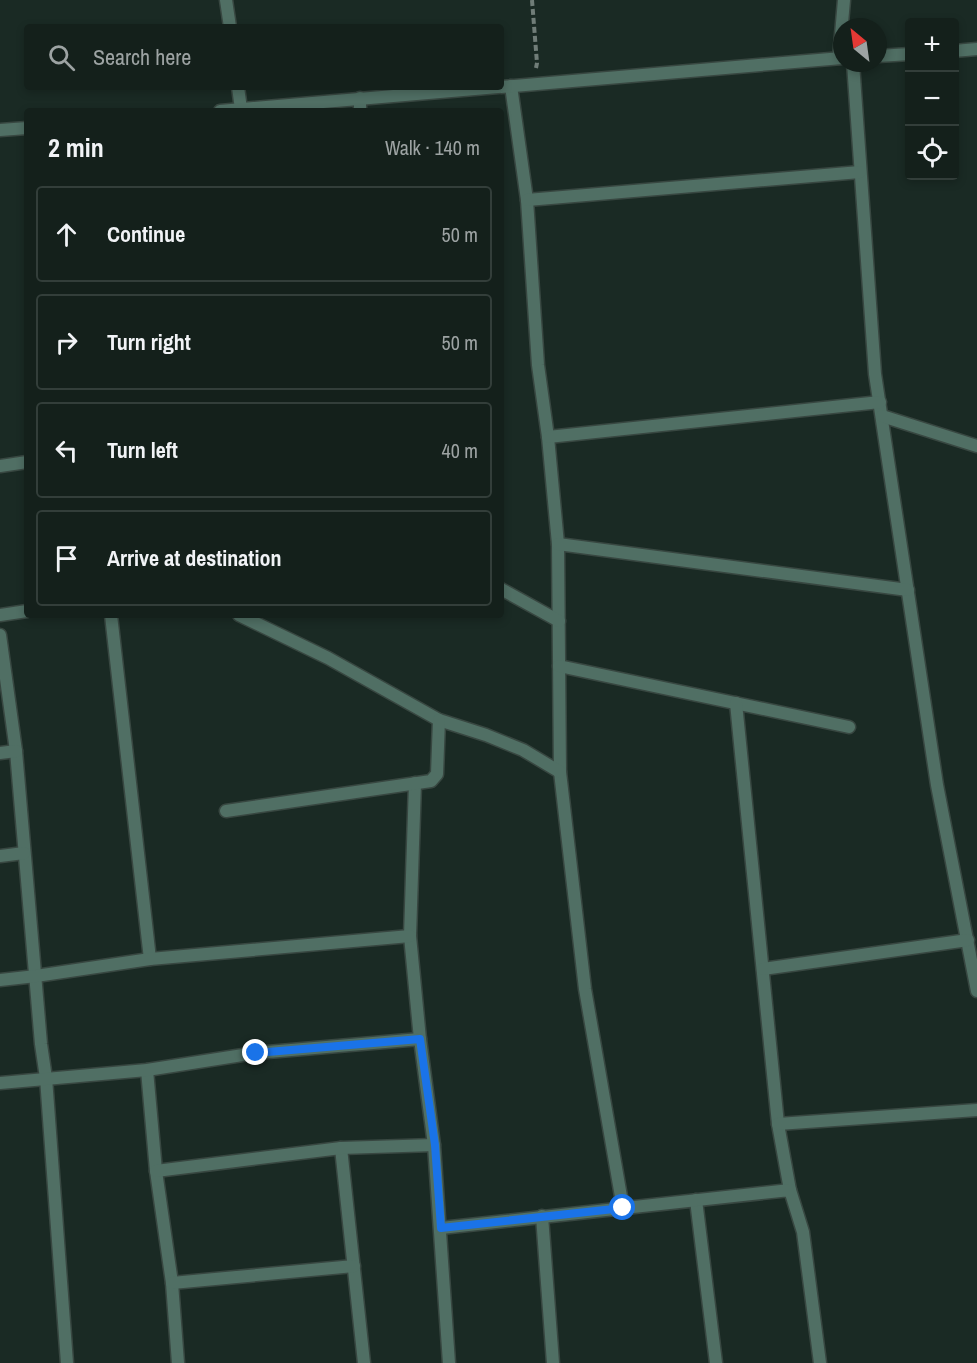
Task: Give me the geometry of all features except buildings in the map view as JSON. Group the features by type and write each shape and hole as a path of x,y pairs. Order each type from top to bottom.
{"street":[{"path":"226,0 230,24"},
{"path":"843,18 844,0"},
{"path":"959,51 977,49"},
{"path":"887,55 905,54"},
{"path":"504,87 833,59"},
{"path":"854,72 875,374 937,785 969,940 977,991"},
{"path":"238,90 241,108"},
{"path":"252,108 464,90"},
{"path":"504,90 527,200 538,365 548,437 558,544 560,772 585,989 623,1208"},
{"path":"360,98 360,108"},
{"path":"0,130 24,128"},
{"path":"527,200 860,172"},
{"path":"548,437 880,402"},
{"path":"882,416 977,446"},
{"path":"0,466 24,462"},
{"path":"558,544 908,590"},
{"path":"504,591 559,621"},
{"path":"0,615 24,611"},
{"path":"111,618 150,958"},
{"path":"245,618 328,658 439,720 513,746 560,772"},
{"path":"0,634 16,751 41,1044 46,1078 66,1363"},
{"path":"560,666 849,727"},
{"path":"736,703 778,1124 790,1190 803,1232 820,1363"},
{"path":"226,811 431,781 437,774 439,720"},
{"path":"0,753 16,751"},
{"path":"415,783 410,936 420,1039 435,1145 450,1363"},
{"path":"0,856 24,853"},
{"path":"0,980 150,958 410,936"},
{"path":"763,969 969,940"},
{"path":"0,1083 147,1070 256,1053 420,1039"},
{"path":"147,1070 156,1171 172,1283 178,1363"},
{"path":"778,1124 977,1110"},
{"path":"156,1171 340,1149 435,1145"},
{"path":"340,1149 364,1363 355,1363"},
{"path":"441,1228 790,1190"},
{"path":"696,1200 716,1363"},
{"path":"542,1216 553,1363"},
{"path":"172,1283 354,1266"}],"path":[{"path":"531,84 537,63 532,0"}],"route":[{"path":"256,1053 420,1039 435,1145 441,1228 623,1208"}]}
